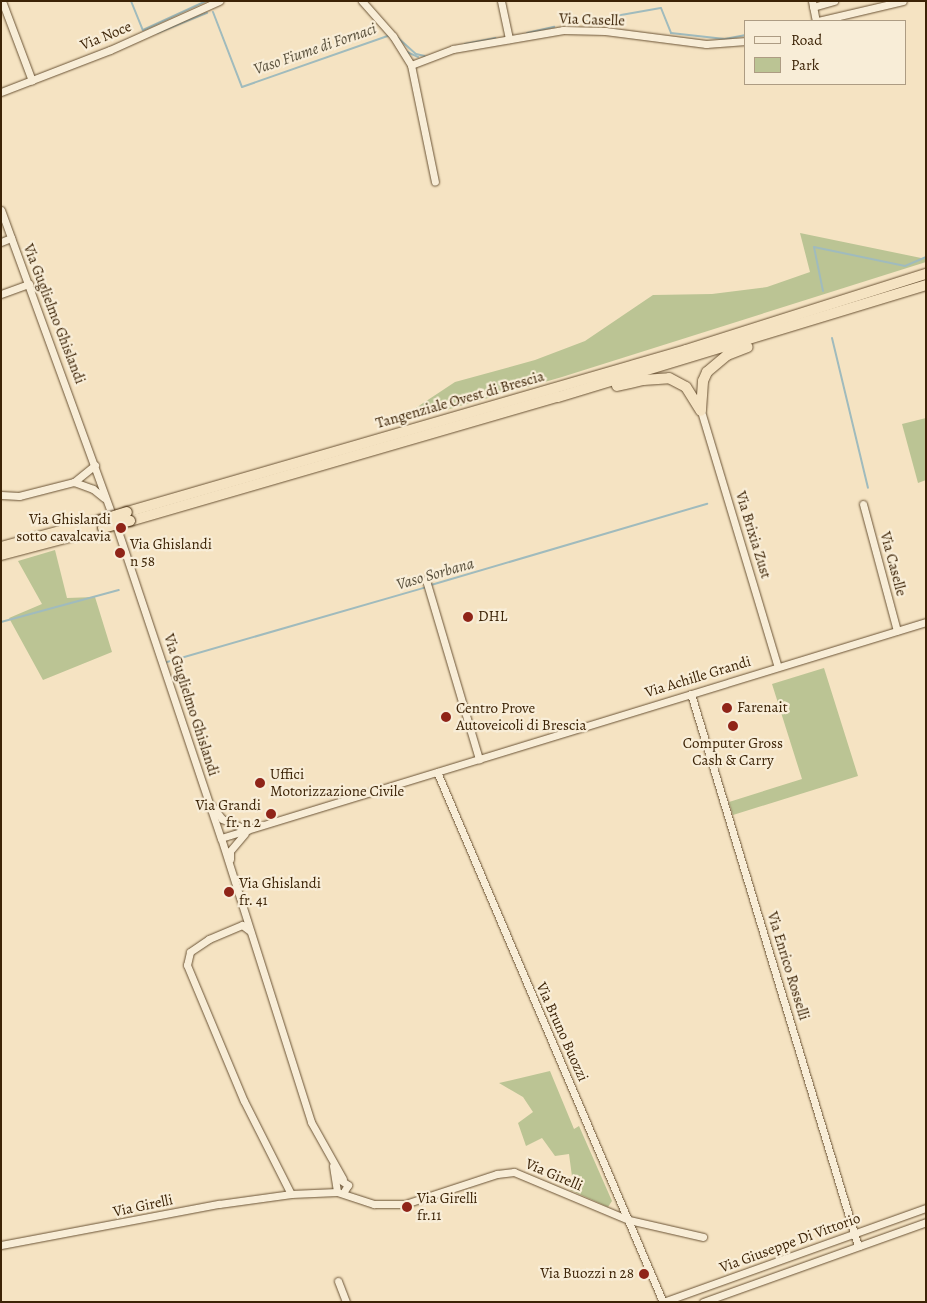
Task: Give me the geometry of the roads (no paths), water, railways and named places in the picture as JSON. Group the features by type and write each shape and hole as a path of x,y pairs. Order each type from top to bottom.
{"highway":[{"name":"Tangenziale Ovest di Brescia","path":"129,517 686,350 926,274"},
{"name":"Tangenziale Ovest di Brescia","path":"1,547 129,517 558,397 926,285"},
{"path":"701,411 703,381 714,363 798,324"},
{"path":"558,397 580,396 643,380 668,378 686,387 701,411"},
{"name":"Tangenziale Ovest di Brescia","path":"1,555 102,524"}],"street":[{"path":"2,1 32,81"},
{"name":"Via Noce","path":"1,92 32,81 219,1"},
{"path":"362,1 392,36 411,65 436,182"},
{"path":"501,1 509,40"},
{"path":"817,20 813,4 834,1"},
{"path":"821,20 903,1"},
{"name":"Via Caselle","path":"411,65 453,50 563,30 605,31 706,44 744,41"},
{"name":"Via Guglielmo Ghislandi","path":"1,210 110,508 93,489 74,482"},
{"path":"1,242 11,238"},
{"path":"1,294 29,284"},
{"name":"Via Brixia Zust","path":"701,411 778,668"},
{"path":"1,495 19,496 74,482 95,466"},
{"name":"Via Caselle","path":"863,504 897,631"},
{"name":"Via Guglielmo Ghislandi","path":"118,531 230,865 311,1122 343,1180"},
{"path":"426,580 479,759"},
{"name":"Via Achille Grandi","path":"221,838 926,622"},
{"name":"Via Enrico Rosselli","path":"690,694 856,1234 858,1246"},
{"name":"Via Bruno Buozzi","path":"437,772 630,1220 663,1302"},
{"path":"209,802 222,818 234,826 249,830"},
{"path":"218,830 234,826"},
{"name":"Via Achille Grandi","path":"230,865 230,851 236,840 249,830"},
{"name":"Via Guglielmo Ghislandi","path":"236,888 242,925 259,958"},
{"path":"251,932 242,925 199,945 190,952 187,965 244,1101 291,1194"},
{"name":"Via Guglielmo Ghislandi","path":"332,1163 335,1182"},
{"name":"Via Girelli","path":"1,1245 291,1194 340,1193 365,1202 405,1204 497,1174 514,1172 630,1220 703,1237"},
{"path":"348,1187 340,1193 335,1182 343,1180 365,1202"},
{"name":"Via Giuseppe Di Vittorio","path":"663,1302 926,1208"},
{"name":"Via Giuseppe Di Vittorio","path":"703,1302 926,1222"},
{"path":"338,1281 346,1302"}],"waterway":[{"name":"Vaso Fiume di Fornaci","path":"131,1 143,30 206,1"},
{"name":"Vaso Fiume di Fornaci","path":"570,24 661,8 671,33 725,39 744,35"},
{"name":"Vaso Fiume di Fornaci","path":"213,12 242,87 388,36"},
{"name":"Vaso Fiume di Fornaci","path":"157,33 207,13"},
{"name":"Vaso Fiume di Fornaci","path":"527,33 554,27"},
{"name":"Vaso Fiume di Fornaci","path":"397,37 416,54 425,56"},
{"name":"Vaso Fiume di Fornaci","path":"465,44 495,38"},
{"name":"Vaso Fiume di Fornaci","path":"407,52 418,57"},
{"path":"926,221 926,241"},
{"path":"823,291 814,247 905,266 926,257"},
{"path":"832,338 868,488"},
{"name":"Vaso Sorbana","path":"431,585 707,504"},
{"name":"Vaso Sorbana","path":"167,662 426,587"},
{"name":"Vaso Sorbana","path":"1,622 119,590"}],"place":[{"name":"Via Ghislandi sotto cavalcavia","path":"121,528"},
{"name":"Via Ghislandi n 58","path":"120,553"},
{"name":"DHL","path":"468,617"},
{"name":"Farenait","path":"727,708"},
{"name":"Centro Prove Autoveicoli di Brescia","path":"446,717"},
{"name":"Computer Gross Cash & Carry","path":"733,726"},
{"name":"Uffici Motorizzazione Civile","path":"260,783"},
{"name":"Via Grandi fr. n 2","path":"271,814"},
{"name":"Via Ghislandi fr. 41","path":"229,892"},
{"name":"Via Girelli fr.11","path":"407,1207"},
{"name":"Via Buozzi n 28","path":"644,1274"}]}
